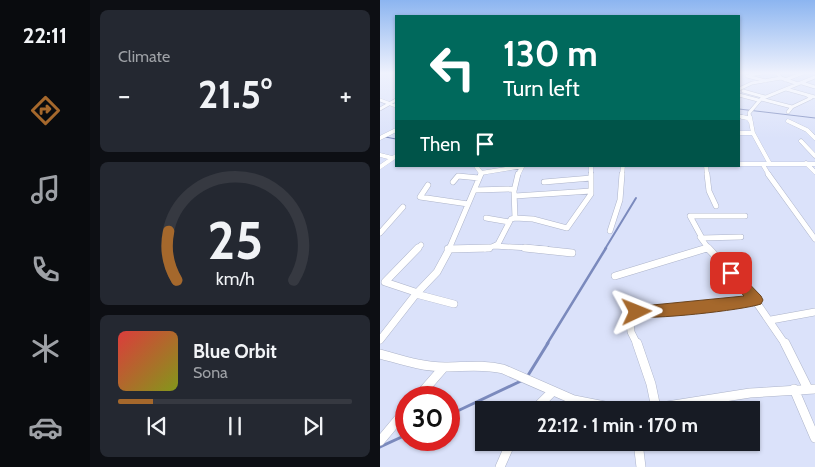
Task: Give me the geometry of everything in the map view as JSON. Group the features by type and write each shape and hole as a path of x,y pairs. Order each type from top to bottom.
{"street":[{"path":"754,95 792,107"},
{"path":"740,96 762,98 771,95"},
{"path":"807,95 815,97"},
{"path":"788,112 792,107 811,98 807,95"},
{"path":"762,98 749,113 753,133 770,164"},
{"path":"380,109 395,100"},
{"path":"380,101 395,106"},
{"path":"740,116 748,118 751,122"},
{"path":"788,120 807,130 815,138"},
{"path":"380,138 395,130"},
{"path":"740,133 753,133"},
{"path":"801,141 815,156"},
{"path":"380,155 394,157"},
{"path":"380,167 394,157"},
{"path":"806,163 815,172"},
{"path":"740,164 815,164"},
{"path":"763,165 772,181 793,206 815,239"},
{"path":"380,340 417,293 437,272 467,212 468,204 480,176 476,167"},
{"path":"453,182 458,176 480,176 517,167"},
{"path":"515,218 515,192 520,167"},
{"path":"448,250 485,249 494,246 498,244 509,222 515,218 533,219 568,228 588,199 591,191 591,167"},
{"path":"610,231 620,200 623,167"},
{"path":"706,167 709,191 716,206"},
{"path":"544,182 591,178"},
{"path":"428,185 420,197 468,204"},
{"path":"475,190 515,192 591,191"},
{"path":"380,233 403,207"},
{"path":"745,216 690,216 707,248 756,300 771,320 812,389"},
{"path":"486,218 509,222"},
{"path":"700,237 741,237"},
{"path":"421,245 385,282 454,304"},
{"path":"494,246 548,249 572,254"},
{"path":"615,276 707,248"},
{"path":"655,401 651,384 637,343 631,332 629,312 665,311 756,300"},
{"path":"771,320 815,312"},
{"path":"380,354 420,365 444,367 491,366 503,369 552,392 579,401"},
{"path":"427,386 444,367"},
{"path":"696,401 794,389 812,389"},
{"path":"794,389 815,438"},
{"path":"543,401 552,392"},
{"path":"380,441 395,423"},
{"path":"500,467 507,451"},
{"path":"639,451 641,467"}],"waterway":[{"path":"740,109 815,118"},
{"path":"380,136 395,139"},
{"path":"605,249 636,198"},
{"path":"547,344 606,248"},
{"path":"527,377 548,343"},
{"path":"460,410 521,381"},
{"path":"380,447 395,440"}],"route":[{"path":"637,312 665,311 756,300 731,273"}]}
